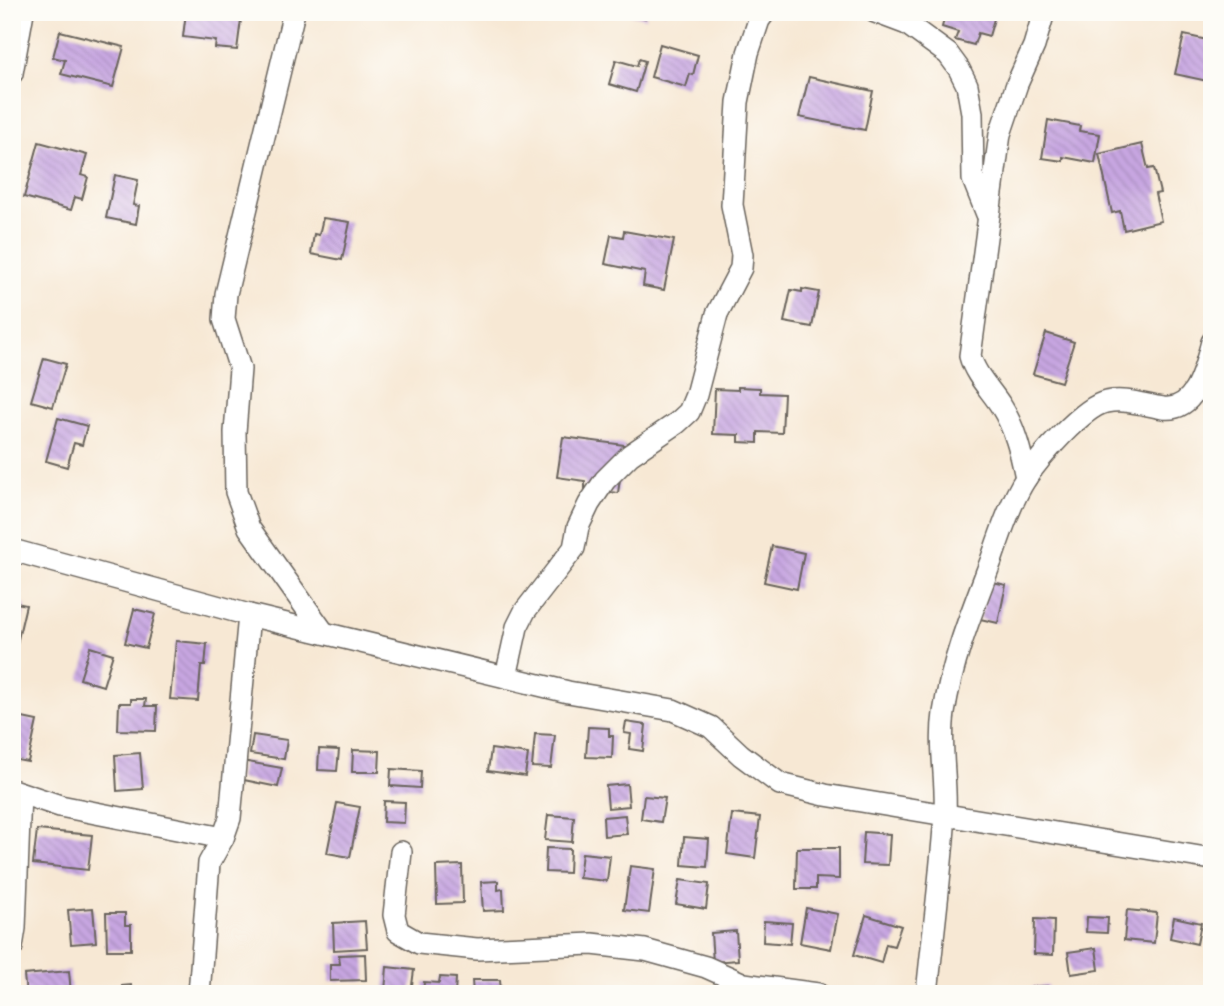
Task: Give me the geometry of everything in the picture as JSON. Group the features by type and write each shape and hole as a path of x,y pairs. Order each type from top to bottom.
{"street":[{"path":"12,73 23,12"},
{"path":"294,12 226,294 224,319 240,369 235,432 236,492 249,528 324,633"},
{"path":"506,677 517,627 525,611 574,548 578,527 605,480 630,455 683,418 696,395 717,314 741,268 742,255 732,205 738,102 748,54 759,20 765,12"},
{"path":"875,12 906,23 948,54 959,69 967,85 972,113 973,179 982,197 988,220"},
{"path":"1026,478 1020,446 1003,409 978,374 970,356 1000,134 1017,84 1034,46 1044,12"},
{"path":"927,994 945,815 946,784 941,744 944,713 956,653 1001,533 1026,478 1071,426 1091,408 1105,402 1133,401 1177,408 1202,379 1212,342"},
{"path":"12,550 249,615 568,692 673,710 711,726 741,755 780,784 825,795 1212,859"},
{"path":"199,994 209,863 223,838 230,818 249,615"},
{"path":"12,947 15,928 16,792 60,806 223,838"},
{"path":"401,852 394,915 398,931 419,943 477,949 592,944 645,950 706,967 744,984 818,994"}],"building":[{"path":"186,12 242,12 237,50 215,48 216,41 183,37"},
{"path":"624,12 646,12 645,18"},
{"path":"946,12 996,12 989,36 978,33 974,45 955,40 958,32 942,27"},
{"path":"60,31 124,47 113,87 61,74 65,60 53,57"},
{"path":"1184,35 1212,41 1212,82 1175,74"},
{"path":"660,44 698,55 693,75 690,74 686,87 651,77"},
{"path":"639,59 645,61 636,92 609,84 616,60 637,66"},
{"path":"809,77 873,91 865,130 799,117"},
{"path":"1048,120 1080,126 1079,131 1100,134 1095,163 1063,157 1063,161 1042,158"},
{"path":"39,142 87,155 81,175 88,177 82,199 75,197 71,210 24,197"},
{"path":"1142,144 1148,169 1154,168 1160,193 1155,194 1161,221 1124,230 1120,211 1112,213 1099,154"},
{"path":"115,175 138,180 133,205 139,206 136,224 106,218"},
{"path":"323,218 350,222 342,260 311,254 314,234 319,235"},
{"path":"624,231 674,240 664,290 643,286 645,272 605,264 611,235 623,237"},
{"path":"802,289 819,292 812,327 784,322 791,290 802,292"},
{"path":"1046,333 1074,342 1061,382 1033,374"},
{"path":"44,358 66,364 53,407 31,401"},
{"path":"738,387 760,388 760,393 784,394 782,433 758,432 758,443 739,442 739,435 713,434 715,389 738,390"},
{"path":"58,418 87,426 82,445 74,443 67,467 46,461"},
{"path":"563,437 625,445 618,493 585,489 585,481 557,477"},
{"path":"772,546 804,553 797,589 764,582"},
{"path":"989,581 1006,585 998,623 980,619"},
{"path":"12,602 26,605 15,652 12,652"},
{"path":"134,609 155,614 146,648 125,643"},
{"path":"176,641 207,644 205,666 201,666 198,701 170,699"},
{"path":"90,647 113,654 103,686 80,679"},
{"path":"131,699 146,699 145,706 157,706 156,731 118,730 119,703 131,703"},
{"path":"13,716 37,721 28,762 12,759"},
{"path":"626,722 646,725 643,751 629,749 631,734 624,733"},
{"path":"588,727 609,728 609,736 613,736 612,758 586,757"},
{"path":"535,734 555,735 551,768 532,767"},
{"path":"253,735 287,740 284,759 250,754"},
{"path":"319,749 339,750 337,771 318,770"},
{"path":"491,749 528,754 525,776 488,771"},
{"path":"353,750 380,751 379,772 352,772"},
{"path":"140,753 143,789 117,791 115,755"},
{"path":"242,761 282,768 278,787 239,779"},
{"path":"391,769 421,771 420,788 390,786"},
{"path":"627,784 629,806 608,808 606,786"},
{"path":"644,796 665,798 661,822 641,819"},
{"path":"384,801 405,802 404,823 383,822"},
{"path":"337,803 360,807 350,857 327,853"},
{"path":"732,814 760,817 755,858 727,854"},
{"path":"548,815 574,817 572,842 545,840"},
{"path":"625,815 627,834 604,836 603,817"},
{"path":"37,830 92,835 88,870 33,864"},
{"path":"864,832 890,834 888,865 862,864"},
{"path":"684,837 709,839 707,867 682,865"},
{"path":"546,848 570,849 569,873 545,872"},
{"path":"797,848 839,848 839,879 816,878 816,889 796,889"},
{"path":"582,853 610,856 607,881 579,878"},
{"path":"462,865 463,903 437,904 436,866"},
{"path":"630,866 655,869 649,913 624,910"},
{"path":"680,880 709,884 706,909 676,904"},
{"path":"498,881 498,890 503,889 504,910 483,911 481,882"},
{"path":"93,908 96,942 71,944 68,910"},
{"path":"806,908 838,914 831,949 800,943"},
{"path":"1127,910 1157,913 1154,943 1124,940"},
{"path":"106,913 125,913 125,925 131,925 131,950 107,950"},
{"path":"866,915 901,926 894,946 886,944 881,963 854,955"},
{"path":"1087,917 1108,918 1107,933 1086,932"},
{"path":"1174,917 1201,923 1197,944 1170,938"},
{"path":"1035,919 1054,920 1053,955 1034,954"},
{"path":"365,921 367,948 334,950 333,923"},
{"path":"764,921 792,923 790,944 763,942"},
{"path":"736,931 738,960 713,962 711,933"},
{"path":"1096,948 1099,970 1071,974 1068,952"},
{"path":"365,954 366,980 330,981 330,964 340,964 339,955"},
{"path":"387,967 414,970 411,993 385,991"},
{"path":"69,971 71,994 26,994 24,975"},
{"path":"440,977 456,978 455,994 423,994 424,982 439,983"},
{"path":"472,980 500,980 501,994 473,994"},
{"path":"131,985 132,994 123,994 122,986"},
{"path":"1048,986 1048,994 1032,994 1032,987"},
{"path":"623,990 650,990 650,994 623,994"}]}
